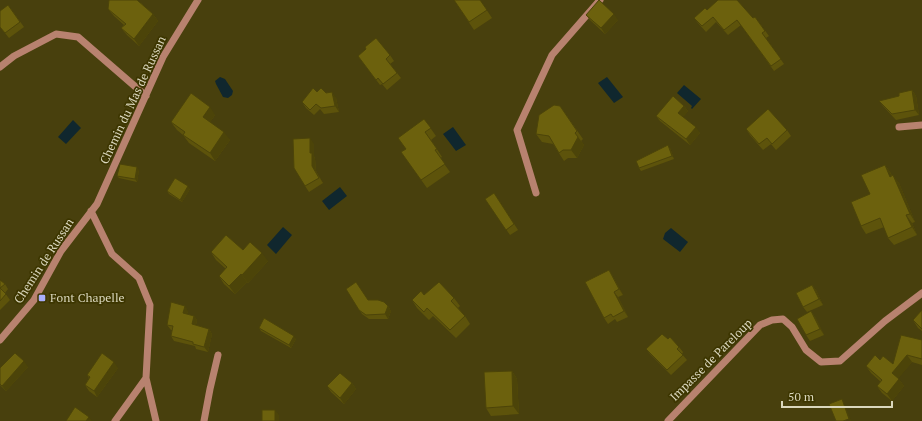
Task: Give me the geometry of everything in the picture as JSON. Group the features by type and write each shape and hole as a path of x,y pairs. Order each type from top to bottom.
{"street":[{"name":"Chemin du Mas de Russan","path":"91,211 97,204 163,58 198,0"},
{"path":"536,193 517,130 552,55 600,0"},
{"path":"0,67 14,56 56,34 78,37 146,96"},
{"path":"899,127 922,125"},
{"path":"91,211 112,254 139,278 150,305 146,378 156,421"},
{"name":"Chemin de Russan","path":"0,340 34,300 61,251 91,211"},
{"name":"Impasse de Pareloup","path":"668,421 760,325 772,320 783,319 792,327 806,350 820,362 840,361 885,321 922,293"},
{"path":"204,421 218,355"},
{"path":"115,421 146,378"}],"water":[{"path":"220,77 225,79 233,91 232,95 228,98 223,97 216,84 215,81"},
{"path":"607,77 623,97 614,103 598,83"},
{"path":"684,85 701,99 692,109 692,106 677,93"},
{"path":"73,120 81,128 66,144 58,137"},
{"path":"453,127 466,145 456,151 443,134"},
{"path":"340,187 347,196 329,210 322,201"},
{"path":"283,227 292,235 276,254 267,245"},
{"path":"671,228 688,242 680,252 663,239 665,233"}],"building":[{"path":"109,0 137,0 153,14 134,39 121,28 126,24 108,9"},
{"path":"454,0 480,0 487,10 469,22"},
{"path":"599,0 614,14 601,28 586,15"},
{"path":"718,0 737,0 753,18 755,17 765,31 762,33 781,59 771,66 737,20 724,30 713,17 702,26 694,18 705,8 707,10"},
{"path":"8,5 20,22 5,33 0,27 0,11"},
{"path":"376,38 390,55 386,59 397,73 383,84 378,78 376,80 358,56 366,49 365,47"},
{"path":"313,88 317,92 321,88 326,93 332,92 335,106 321,108 316,104 310,110 302,102"},
{"path":"912,90 915,110 892,114 879,101 899,96 899,93"},
{"path":"191,93 210,107 203,117 224,132 210,153 183,135 185,132 171,122"},
{"path":"673,96 684,106 678,113 696,127 686,139 656,116"},
{"path":"554,105 560,106 577,131 575,133 578,137 571,150 563,150 559,153 549,136 536,134 539,115"},
{"path":"768,109 787,130 772,144 767,138 759,144 746,129"},
{"path":"424,119 431,128 425,132 445,164 421,180 401,152 406,149 398,138"},
{"path":"310,138 312,166 319,178 305,186 294,168 293,139"},
{"path":"668,145 672,156 639,168 636,161"},
{"path":"120,164 137,167 135,179 117,176"},
{"path":"885,165 890,177 893,175 910,214 906,215 912,227 888,238 880,218 861,226 851,202 870,194 861,175"},
{"path":"175,178 188,186 180,200 167,191"},
{"path":"494,193 514,224 506,230 485,199"},
{"path":"226,235 243,250 250,242 262,253 242,275 241,274 229,286 219,276 227,267 211,252"},
{"path":"609,270 619,289 614,292 624,311 613,317 611,314 604,318 585,282"},
{"path":"0,280 5,284 0,288"},
{"path":"356,282 368,300 378,300 384,302 388,306 385,314 366,315 359,310 346,289"},
{"path":"439,282 454,298 451,301 465,316 450,330 427,308 424,312 412,300 421,291 424,295"},
{"path":"812,285 819,299 803,307 796,293"},
{"path":"0,288 6,294 0,301"},
{"path":"171,302 185,306 183,313 194,316 192,324 209,329 204,347 193,344 193,342 171,336 173,326 167,325"},
{"path":"922,310 922,329 913,320"},
{"path":"811,311 820,329 806,335 797,319"},
{"path":"264,318 294,336 289,345 259,328"},
{"path":"662,334 668,339 670,337 679,347 677,349 683,355 667,370 646,349"},
{"path":"901,335 922,340 922,359 907,355 892,373 899,379 887,394 877,386 882,380 866,366 875,355 880,360 883,356 893,364"},
{"path":"15,353 24,361 2,386 0,384 0,368"},
{"path":"102,353 114,362 94,391 85,385 90,377 87,375"},
{"path":"512,371 513,406 486,408 484,372"},
{"path":"340,373 352,383 340,398 327,386"},
{"path":"842,399 849,419 836,421 829,404"},
{"path":"75,407 89,417 86,421 66,421"},
{"path":"262,410 275,410 275,421 262,421"}],"place":[{"name":"Font Chapelle","path":"42,298"}]}
